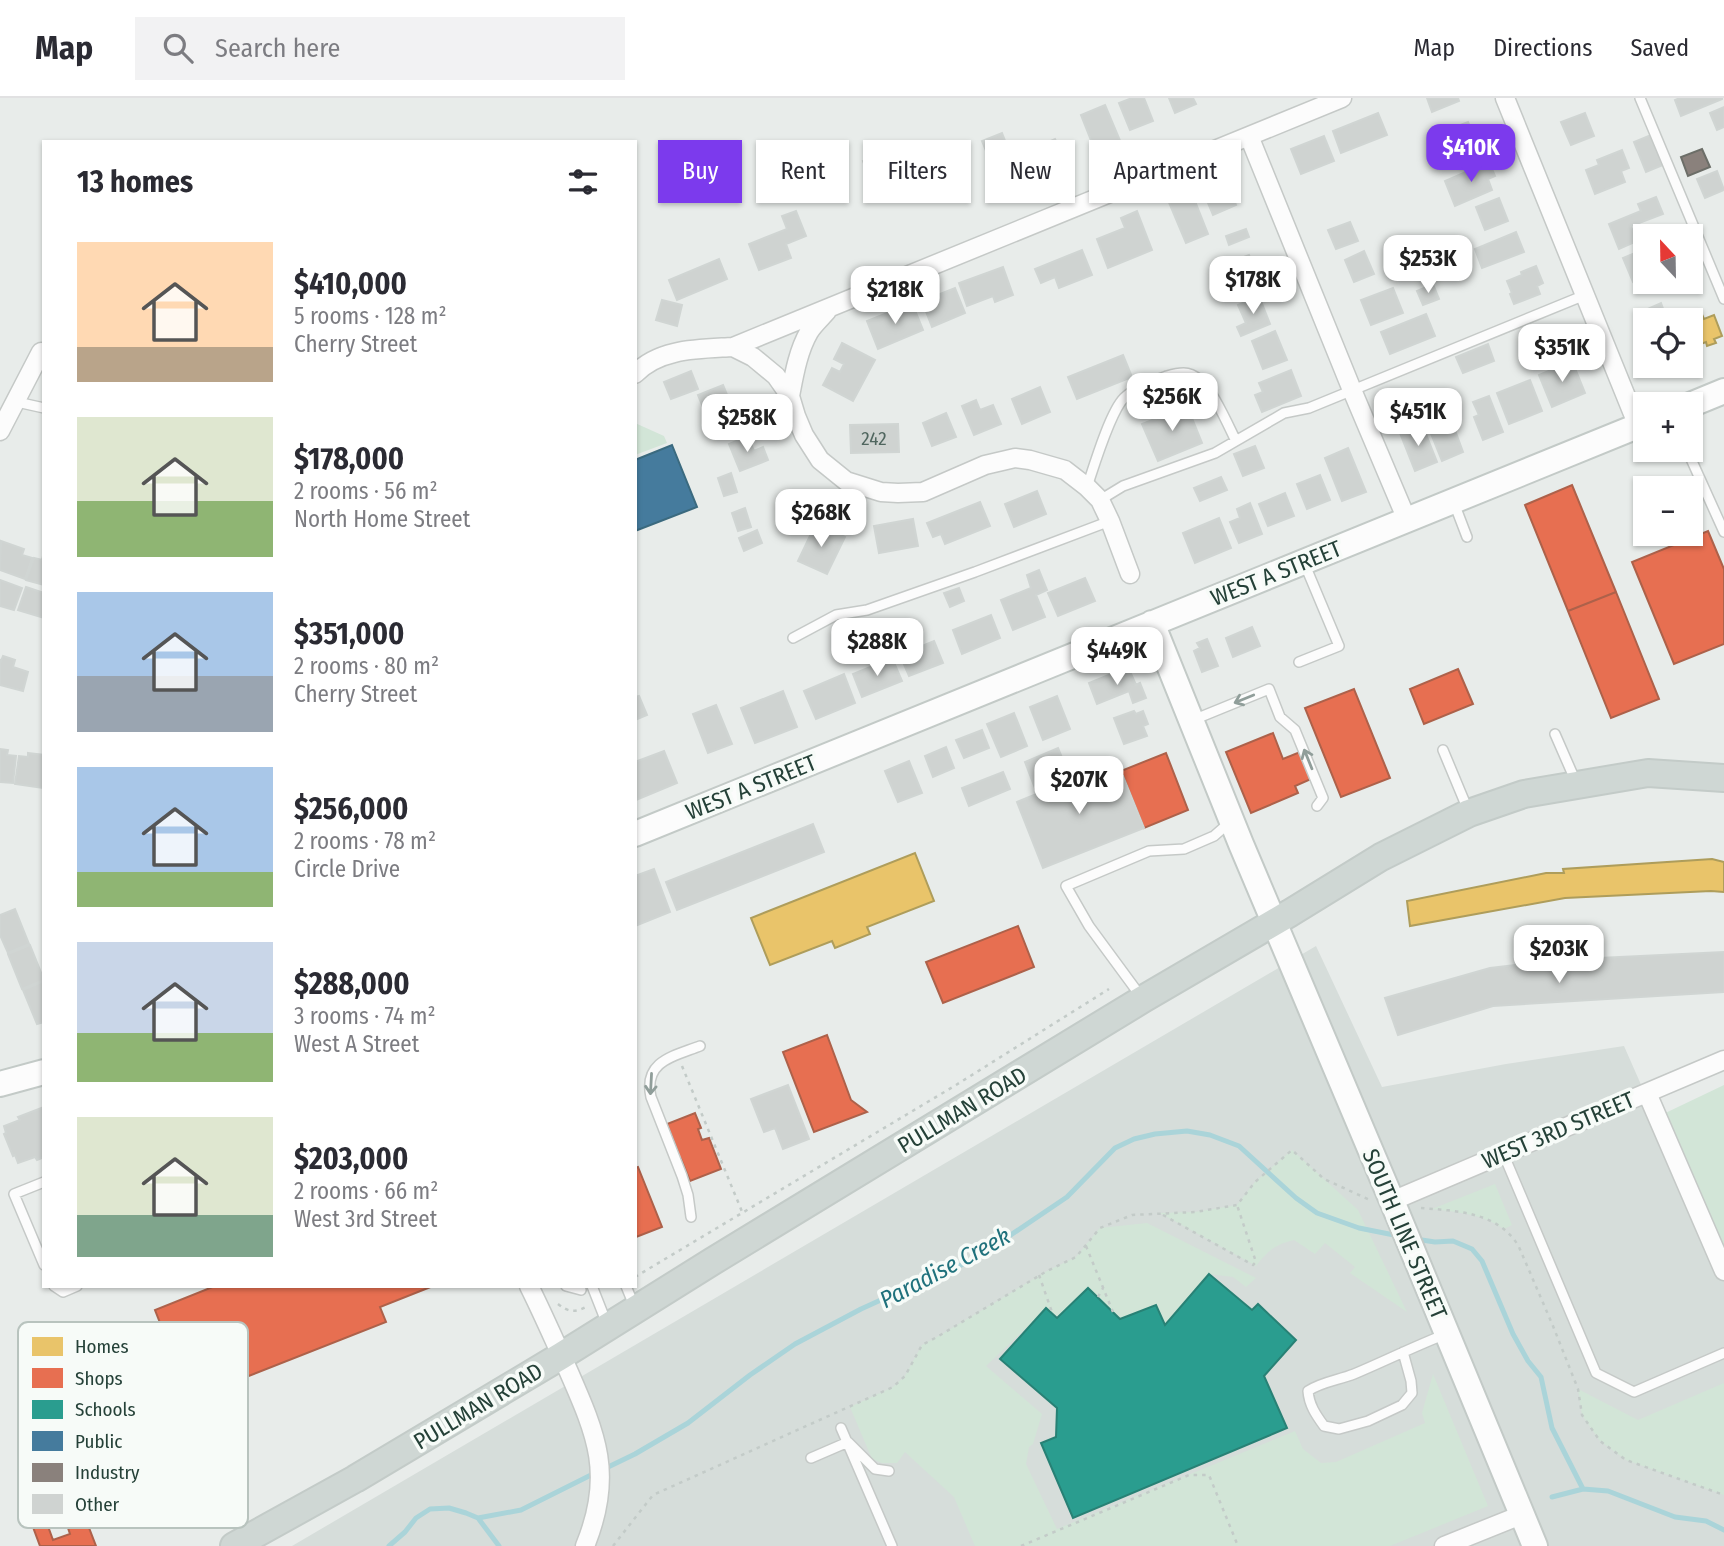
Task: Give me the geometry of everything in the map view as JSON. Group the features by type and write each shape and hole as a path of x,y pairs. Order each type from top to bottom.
{"main road":[{"name":"PULLMAN ROAD","path":"234,1546 355,1479 608,1327 631,1298 1381,857 1469,813 1524,794 1648,773 1724,778"}],"street":[{"path":"637,372 660,357 696,349 733,347 1342,98"},
{"path":"1505,98 1585,295 1633,404"},
{"path":"1249,136 1407,520"},
{"path":"790,396 797,364 809,331 829,308"},
{"path":"733,347 753,357 776,376 790,396 804,435 820,460 846,481 881,492 923,492 985,465 1015,458 1065,470 1100,500 1130,574"},
{"path":"0,431 41,352"},
{"path":"1703,400 1724,391"},
{"name":"WEST A STREET","path":"637,833 1633,429"},
{"path":"1189,714 1173,654 1177,634 1190,622 1304,563"},
{"path":"1152,623 1189,714"},
{"name":"SOUTH LINE STREET","path":"1189,714 1231,821 1396,1207 1535,1546"},
{"name":"WEST 3RD STREET","path":"1396,1207 1503,1153 1724,1060"},
{"path":"0,1084 42,1073"},
{"path":"1647,1093 1724,1271"},
{"path":"530,1288 581,1400 597,1443 601,1485 598,1507 585,1546"},
{"path":"1444,1546 1521,1515"}],"lane":[{"path":"1640,98 1724,299"},
{"path":"1100,500 1123,486 1215,453 1284,413 1309,408 1585,295"},
{"path":"1087,487 1116,410 1124,398 1136,389 1159,379 1182,372 1194,375 1208,387 1236,441"},
{"path":"17,402 42,408"},
{"path":"1692,462 1724,532"},
{"path":"1453,501 1467,537"},
{"path":"793,638 836,615 867,610 1110,521"},
{"path":"1299,662 1339,646 1304,563"},
{"path":"1189,714 1269,689 1280,716 1295,730 1324,798 1317,806"},
{"path":"1555,734 1577,784"},
{"path":"1443,750 1469,813"},
{"path":"1143,999 1088,926 1066,886 1149,851 1184,849 1214,836 1231,821"},
{"path":"691,1217 688,1195 651,1097 649,1082 656,1067 664,1061 700,1046"},
{"path":"1503,1153 1596,1373 1634,1392 1724,1353"},
{"path":"42,1183 14,1194 42,1260"},
{"path":"593,1288 608,1327"},
{"path":"1403,1352 1412,1393 1402,1405 1368,1421 1339,1429 1324,1426 1314,1413 1308,1391 1446,1334"},
{"path":"841,1428 892,1546"},
{"path":"811,1458 848,1442"},
{"path":"848,1442 875,1469 889,1472"}],"path":[{"path":"637,1277 956,1085 1109,989"},
{"path":"682,1066 743,1214"},
{"path":"613,1546 653,1494 893,1388 905,1376 922,1345 1039,1275 1076,1257 1100,1228 1132,1215 1195,1212 1237,1205 1255,1182 1292,1150 1324,1180 1396,1207 1478,1216 1494,1222 1513,1237 1573,1376 1582,1415 1600,1441 1626,1460 1724,1495"},
{"path":"1160,1213 1253,1265 1256,1262 1237,1205"},
{"path":"1086,1245 1113,1312"},
{"path":"1039,1275 1053,1315"},
{"path":"1098,1297 1103,1288"},
{"path":"1021,1546 1189,1475 1209,1475 1238,1546"}],"shaded area":[{"path":"1316,946 1382,1087 1624,1046 1724,1273 1724,1546 292,1546"}],"green space":[{"path":"637,424 664,436 667,443 637,454"},
{"path":"1724,1085 1724,1271 1657,1117"},
{"path":"1292,1150 1358,1210 1407,1312 1350,1273 1355,1267 1325,1243 1315,1254 1294,1240 1282,1244 1272,1249 1256,1266 1160,1213 1195,1212 1237,1205 1255,1182"},
{"path":"1495,1184 1512,1225 1504,1229 1478,1217 1432,1209"},
{"path":"1147,1223 1256,1278 1246,1287 1233,1277 1209,1274 1165,1325 1155,1305 1120,1319 1088,1288 1057,1318 1046,1309 986,1366 1042,1414 1033,1444 1029,1447 1026,1464 1057,1529 1295,1431 1303,1449 1321,1463 1336,1462 1425,1423 1422,1413 1433,1374 1488,1506 1390,1546 975,1546 954,1497 905,1452 897,1463 882,1463 872,1459 850,1407 893,1387 905,1376 922,1345 1047,1271 1076,1257 1100,1228"},
{"path":"1724,1383 1724,1495 1626,1460 1600,1441 1582,1415 1578,1389 1638,1420"}],"building: Homes":[{"path":"1714,315 1722,336 1714,339 1716,343 1707,346 1706,342 1703,343 1703,317 1704,319"},
{"path":"915,853 934,901 867,927 870,934 835,948 832,941 770,965 751,918"},
{"path":"1712,859 1724,862 1724,892 1565,898 1410,926 1407,901 1546,873 1564,873 1563,869"}],"building: Shops":[{"path":"1572,485 1616,592 1568,611 1525,505"},
{"path":"1708,531 1724,569 1724,644 1674,664 1632,562 1671,546 1703,546 1703,533"},
{"path":"1616,592 1659,699 1611,718 1568,611"},
{"path":"1458,669 1473,704 1424,724 1410,689"},
{"path":"1354,689 1390,778 1341,797 1305,708"},
{"path":"1273,733 1283,759 1300,752 1311,779 1295,786 1298,793 1251,813 1226,752"},
{"path":"1166,753 1188,810 1144,828 1121,771"},
{"path":"1018,926 1034,967 943,1003 926,962"},
{"path":"827,1035 851,1100 867,1112 814,1132 783,1052"},
{"path":"695,1113 702,1140 709,1138 721,1169 690,1181 676,1153 678,1152 667,1124"},
{"path":"637,1167 662,1227 637,1237"},
{"path":"210,1288 428,1288 380,1307 386,1322 248,1376 248,1322 160,1322 155,1310"},
{"path":"33,1528 49,1528 53,1540 70,1534 68,1528 89,1528 96,1546 40,1546"}],"building: Schools":[{"path":"1209,1274 1252,1310 1258,1304 1296,1340 1264,1376 1287,1428 1073,1518 1041,1443 1056,1437 1057,1408 1000,1359 1046,1308 1057,1318 1088,1288 1120,1319 1156,1305 1165,1325"}],"building: Public":[{"path":"672,445 697,507 637,530 637,459"}],"building: Industry":[{"path":"1702,149 1710,167 1688,176 1681,157"}],"building: Other":[{"path":"1132,98 1144,98 1153,121 1130,130 1119,103"},
{"path":"1169,98 1193,98 1196,104 1175,113"},
{"path":"1427,98 1458,98 1459,101 1432,112"},
{"path":"1722,99 1681,116 1675,100"},
{"path":"1105,105 1120,140 1091,140 1081,115"},
{"path":"1724,107 1724,127 1717,130 1710,113"},
{"path":"1378,113 1387,135 1341,153 1333,131"},
{"path":"1585,113 1594,136 1571,145 1561,122"},
{"path":"1468,122 1479,149 1443,163 1432,136"},
{"path":"1002,133 1005,140 985,140 985,148 982,141"},
{"path":"1651,135 1663,165 1646,172 1634,142"},
{"path":"1324,136 1334,161 1301,174 1291,149"},
{"path":"1622,150 1629,168 1621,171 1625,182 1595,194 1586,170 1599,165 1597,160"},
{"path":"1489,162 1495,176 1488,179 1492,190 1455,206 1445,181"},
{"path":"1717,171 1724,190 1705,198 1697,179"},
{"path":"1656,197 1663,214 1633,224 1633,243 1619,249 1609,224 1641,211 1638,204"},
{"path":"1499,198 1508,221 1485,230 1476,207"},
{"path":"1169,203 1196,203 1208,234 1186,243"},
{"path":"1208,203 1235,203 1236,205 1213,215"},
{"path":"796,211 806,236 786,244 791,258 759,270 749,244 787,229 782,216"},
{"path":"1137,211 1152,250 1108,268 1097,239 1125,228 1121,218"},
{"path":"1350,222 1358,241 1336,249 1328,230"},
{"path":"1246,229 1249,237 1229,245 1226,236"},
{"path":"1516,232 1524,252 1482,268 1475,249"},
{"path":"1082,250 1092,275 1059,288 1055,277 1041,283 1035,269"},
{"path":"1364,251 1374,274 1354,282 1345,260"},
{"path":"1633,254 1633,282 1623,258"},
{"path":"1249,255 1259,280 1219,295 1210,270"},
{"path":"719,259 727,279 677,300 669,280"},
{"path":"1536,266 1543,283 1537,286 1540,294 1514,304 1507,281"},
{"path":"1003,267 1013,295 995,302 993,296 967,306 959,283"},
{"path":"1433,284 1439,299 1423,305 1417,291"},
{"path":"955,288 965,313 932,327 922,301"},
{"path":"1393,288 1403,313 1371,325 1361,300"},
{"path":"1259,296 1270,324 1241,336 1237,327 1246,323 1238,305"},
{"path":"662,300 682,305 677,326 656,320"},
{"path":"912,303 923,330 878,349 867,321"},
{"path":"1661,303 1663,308 1650,308"},
{"path":"1426,314 1435,336 1390,354 1381,332"},
{"path":"1275,331 1287,360 1263,369 1252,341"},
{"path":"842,343 875,360 853,401 823,385 832,368 840,372 844,364 834,359"},
{"path":"1488,344 1494,361 1463,373 1456,357"},
{"path":"1123,355 1132,377 1077,399 1068,377"},
{"path":"1572,361 1585,393 1552,407 1539,375"},
{"path":"1291,370 1301,396 1262,412 1255,395 1263,392 1259,383"},
{"path":"691,371 698,389 671,399 664,382"},
{"path":"1530,380 1542,411 1509,424 1497,393"},
{"path":"723,385 736,417 711,427 698,395"},
{"path":"1040,387 1050,412 1022,424 1012,399"},
{"path":"1489,396 1503,432 1483,440 1474,417 1479,415 1473,402"},
{"path":"976,400 980,410 993,405 1001,424 974,435 962,406"},
{"path":"1187,406 1202,443 1158,461 1142,424"},
{"path":"946,413 956,437 932,446 923,423"},
{"path":"1452,422 1463,452 1442,461 1430,431"},
{"path":"898,424 899,452 851,453 850,425"},
{"path":"1422,424 1437,462 1415,471 1400,433"},
{"path":"748,436 754,451 763,447 768,460 740,471 729,444"},
{"path":"1255,446 1264,468 1243,476 1234,454"},
{"path":"1348,448 1366,492 1342,501 1325,458"},
{"path":"731,473 737,492 724,496 718,478"},
{"path":"1320,475 1330,500 1307,509 1297,484"},
{"path":"1221,477 1227,490 1200,501 1194,488"},
{"path":"1037,491 1046,514 1014,527 1005,504"},
{"path":"1285,493 1294,516 1268,526 1259,504"},
{"path":"980,502 990,526 945,544 941,534 933,537 927,523"},
{"path":"1250,503 1262,534 1239,543 1230,522 1240,518 1237,509"},
{"path":"745,508 751,527 738,531 732,513"},
{"path":"1219,518 1231,548 1195,563 1183,533"},
{"path":"913,519 918,546 879,553 874,526"},
{"path":"816,523 845,537 827,574 798,561"},
{"path":"757,530 762,543 744,551 739,538"},
{"path":"1,541 24,549 22,555 32,558 25,579 0,570"},
{"path":"34,558 42,560 42,584 26,580"},
{"path":"1039,570 1047,590 1036,595 1045,617 1013,630 1001,600 1031,588 1027,575"},
{"path":"1085,578 1095,601 1058,616 1048,593"},
{"path":"0,580 22,588 14,610 0,606"},
{"path":"26,587 42,592 42,617 18,610"},
{"path":"959,588 964,601 950,607 944,593"},
{"path":"991,615 1000,638 962,654 953,630"},
{"path":"1252,627 1260,646 1233,657 1226,638"},
{"path":"1207,639 1218,666 1202,672 1194,651 1200,648 1197,643"},
{"path":"934,641 943,663 909,676 900,655"},
{"path":"3,656 15,660 13,667 28,672 23,691 0,685 0,660"},
{"path":"892,658 902,681 862,697 853,674"},
{"path":"1128,667 1136,685 1140,683 1146,698 1133,703 1129,691 1097,704 1089,683"},
{"path":"844,674 855,703 816,719 804,691"},
{"path":"783,691 797,727 755,743 741,708"},
{"path":"637,696 647,715 637,719"},
{"path":"1057,696 1070,729 1043,740 1030,707"},
{"path":"716,705 732,744 708,753 693,714"},
{"path":"1134,711 1136,714 1143,711 1148,724 1143,726 1147,736 1124,744 1114,718"},
{"path":"1014,713 1027,746 1001,757 987,724"},
{"path":"982,730 989,748 964,758 956,740"},
{"path":"946,747 954,768 933,777 925,756"},
{"path":"1058,748 1070,777 1036,791 1025,762"},
{"path":"0,749 8,750 7,755 16,756 13,783 0,782"},
{"path":"664,751 677,783 637,800 637,761"},
{"path":"28,753 42,755 42,788 15,784 19,756 28,757"},
{"path":"909,761 922,793 898,802 885,771"},
{"path":"1100,768 1106,783 1123,776 1144,828 1043,868 1017,802"},
{"path":"1003,772 1010,789 969,806 962,788"},
{"path":"813,824 824,852 677,910 666,882"},
{"path":"654,869 670,912 637,925 637,875"},
{"path":"15,909 29,944 8,953 0,935 0,915"},
{"path":"30,945 42,981 22,989 8,954"},
{"path":"1724,952 1724,992 1493,1006 1398,1035 1385,998 1490,968 1557,960"},
{"path":"42,982 42,1023 37,1024 23,990"},
{"path":"788,1085 809,1139 783,1149 775,1128 764,1132 751,1099"},
{"path":"42,1108 42,1158 37,1160 35,1157 18,1163 15,1155 13,1156 4,1134 4,1126 20,1120 18,1117"}],"waterway":[{"name":"Paradise Creek","path":"604,1469 688,1423 795,1344 861,1309 942,1275 984,1253 1067,1197 1115,1148 1134,1139 1187,1131 1210,1135 1239,1146 1296,1198 1317,1213 1359,1228 1399,1236"},
{"name":"Paradise Creek","path":"1415,1239 1453,1241 1472,1249 1482,1261 1513,1334 1528,1361 1541,1377 1552,1428 1583,1489"},
{"name":"Paradise Creek","path":"478,1518 521,1510 595,1473"},
{"name":"Paradise Creek","path":"1552,1497 1583,1489 1608,1491 1675,1517 1706,1521 1724,1530"},
{"name":"Paradise Creek","path":"389,1546 416,1518 430,1509 449,1508 478,1518 499,1546"}]}
